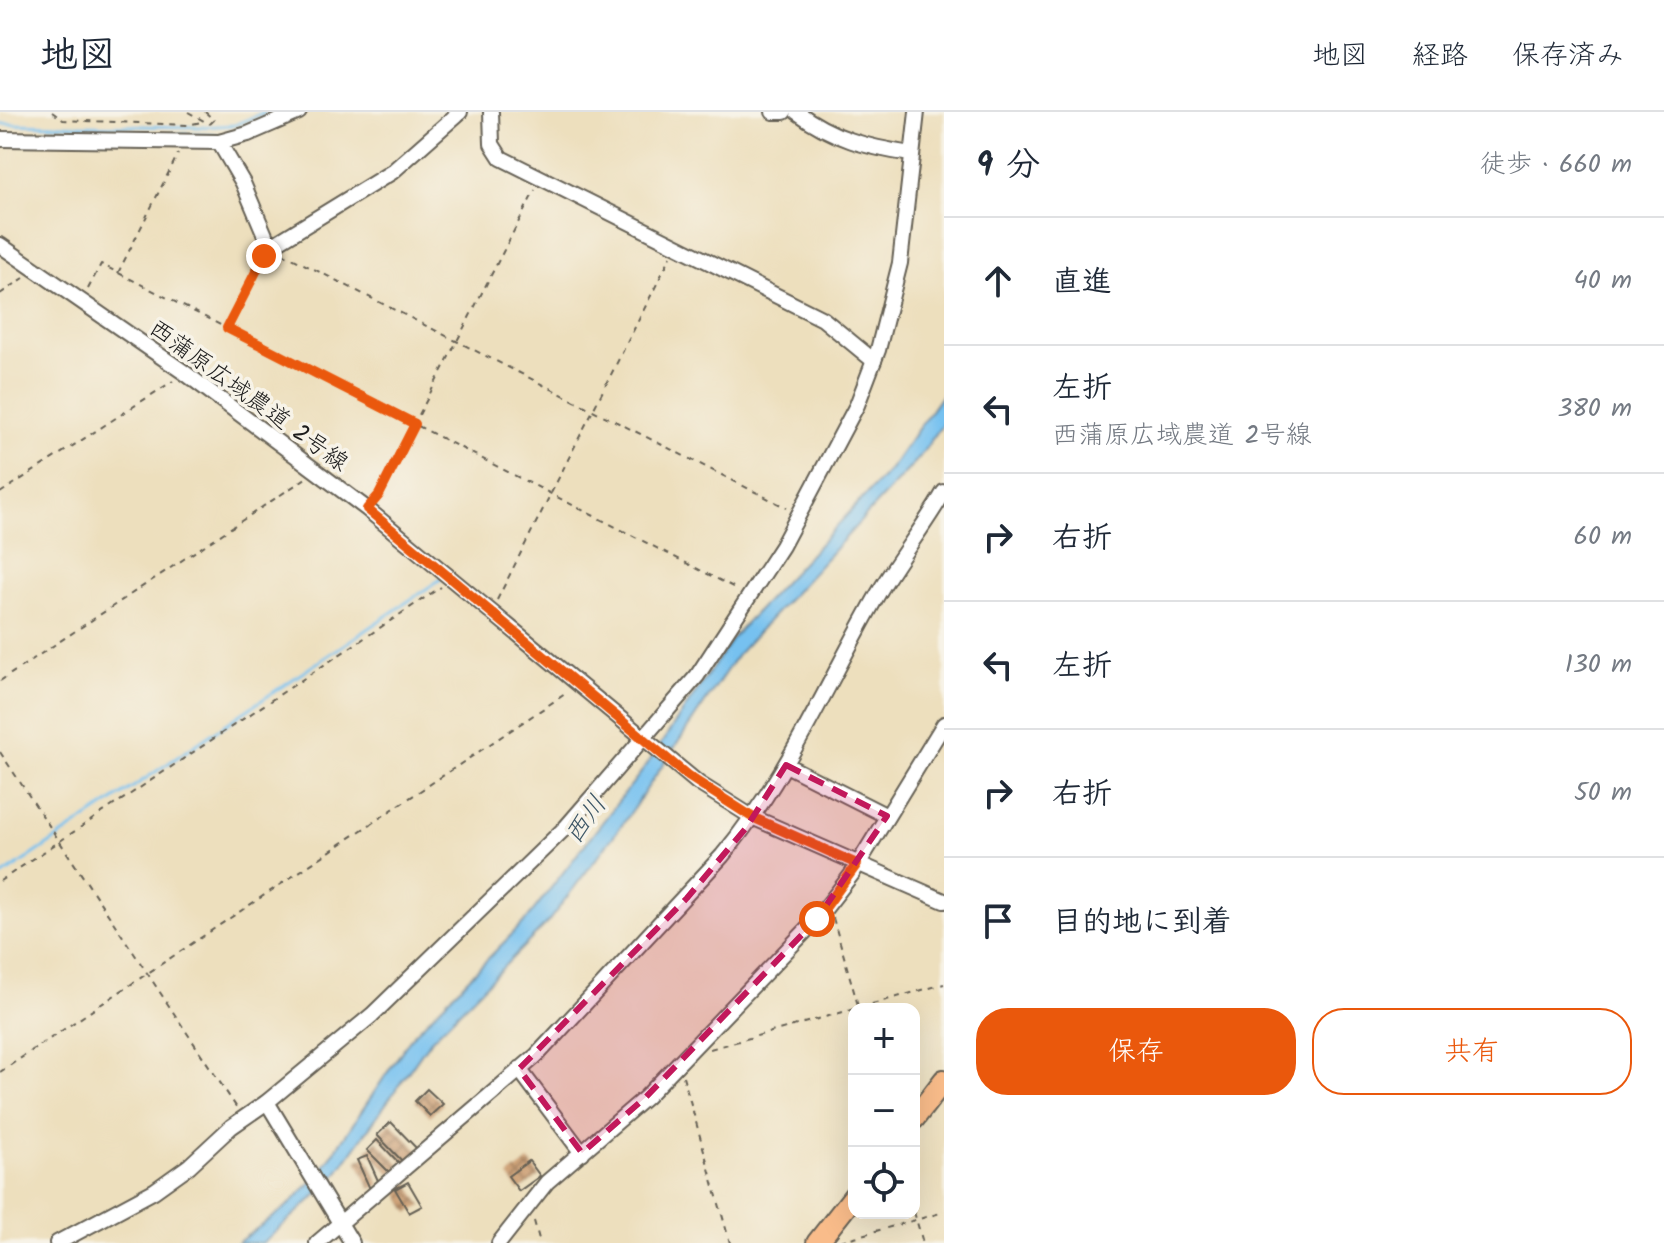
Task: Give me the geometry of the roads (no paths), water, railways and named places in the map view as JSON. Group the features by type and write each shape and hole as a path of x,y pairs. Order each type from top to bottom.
{"highway":[{"path":"920,1111 944,1080"},
{"path":"817,1243 848,1204"}],"street":[{"path":"0,139 219,142 248,134 299,112"},
{"path":"219,142 243,183 270,247 392,172 460,112"},
{"path":"491,112 495,152 542,179 823,319 874,361"},
{"path":"773,112 784,112"},
{"path":"797,112 822,131 861,146 911,154"},
{"path":"57,1243 154,1191 372,1015 566,827 647,741 697,676 750,597 857,405 874,361 900,263 917,112"},
{"name":"西蒲原広域農道 2号線","path":"0,245 185,373 367,509 688,776 752,817 944,901"},
{"path":"317,1243 342,1226 519,1069 669,917 752,817 786,765 878,593 944,492"},
{"path":"499,1243 547,1182 646,1097 827,905 857,864 944,724"},
{"path":"786,765 887,816"},
{"path":"519,1069 582,1153"},
{"path":"267,1102 352,1243"}],"water":[{"path":"944,392 944,422 918,459 737,655 625,821 547,923 430,1041 331,1182 263,1243 237,1243 288,1206 320,1173 412,1036 526,920 646,766 734,636 890,469"}],"waterway":[{"path":"0,124 200,127 235,125 265,112"},
{"path":"239,129 280,112"},
{"path":"172,134 220,135"},
{"path":"0,877 441,579"}],"water label":[{"name":"西川","path":"585,819"}]}
